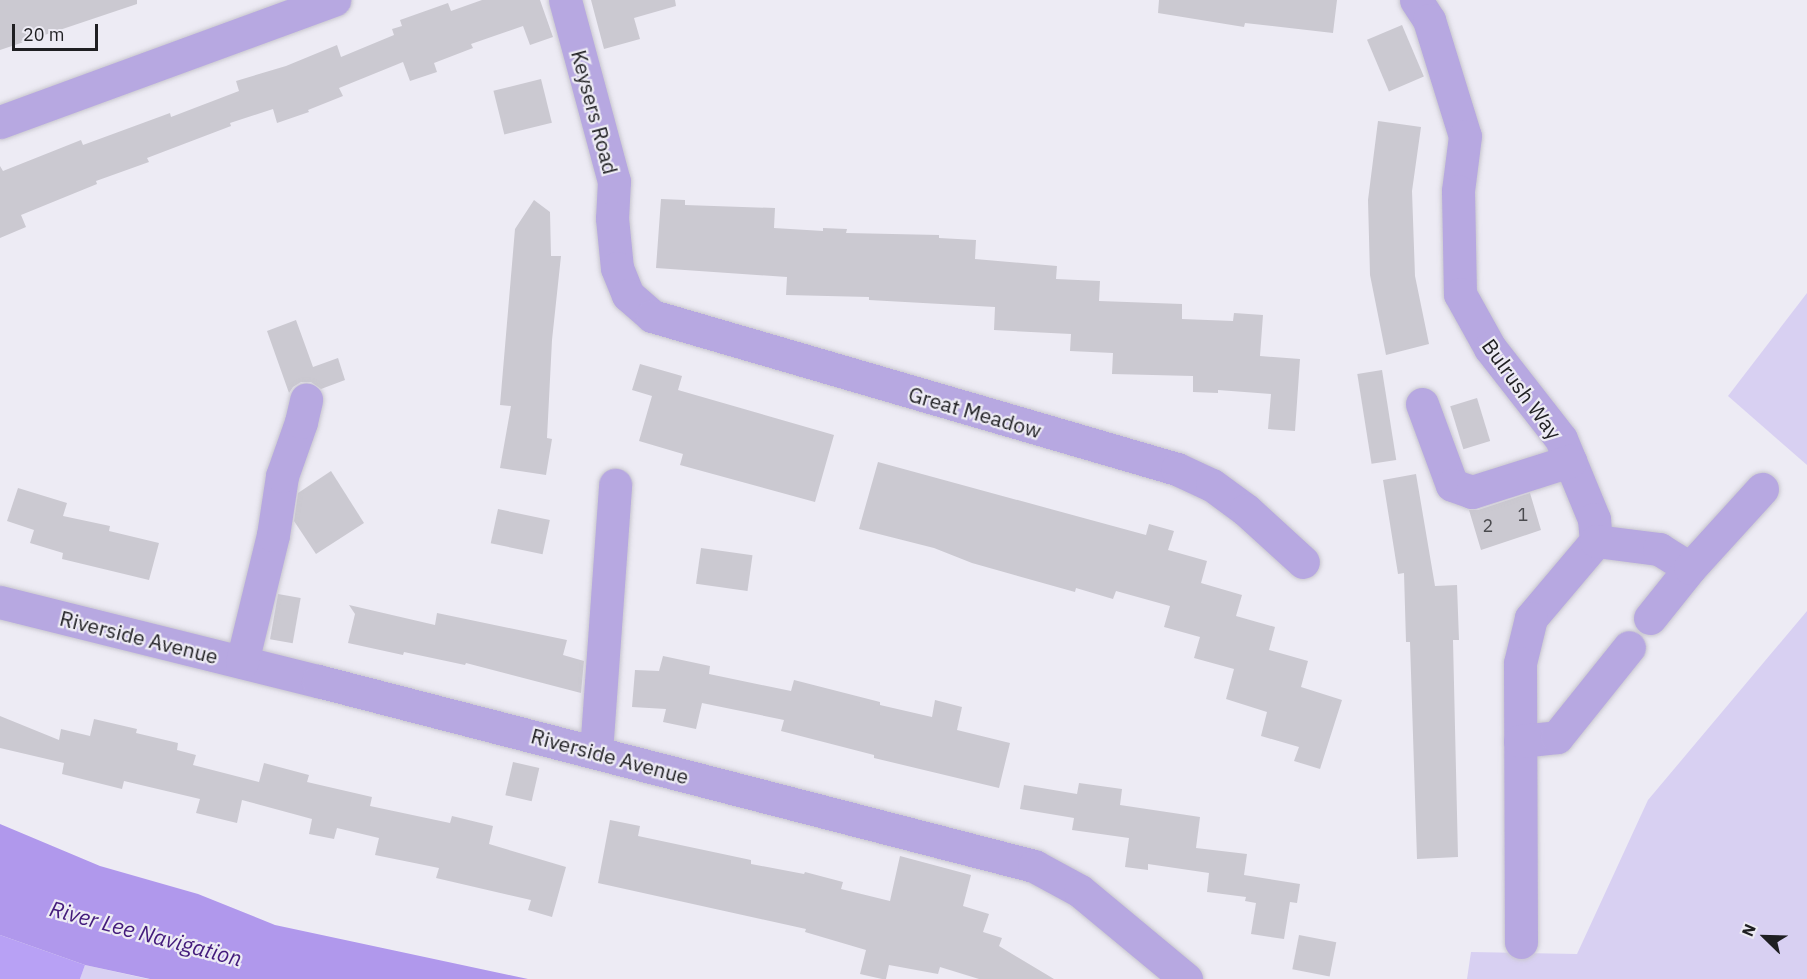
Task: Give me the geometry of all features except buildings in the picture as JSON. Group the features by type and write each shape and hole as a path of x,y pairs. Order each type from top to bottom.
{"street":[{"path":"0,122 292,6 334,0"},
{"name":"Keysers Road","path":"565,0 614,181 612,218 617,268 628,295"},
{"name":"Bulrush Way","path":"1416,0 1429,20 1465,136 1458,190 1460,294 1490,348 1561,439 1594,519 1596,541"},
{"name":"Great Meadow","path":"628,295 652,316 694,330 1177,469 1212,485 1246,510 1303,562"},
{"path":"242,662 273,535 282,476 301,422 306,400"},
{"path":"1422,404 1452,484 1472,492 1570,461"},
{"path":"596,752 615,485"},
{"path":"1650,618 1690,568 1762,489"},
{"path":"1521,942 1520,663 1531,618 1596,541 1659,549 1690,568"},
{"name":"Riverside Avenue","path":"0,602 596,752 1034,866 1080,891 1186,979"},
{"path":"1520,741 1557,737 1629,647"}],"shaded area":[{"path":"1807,293 1807,465 1728,396"},
{"path":"1807,611 1807,979 1467,979 1471,952 1577,954 1648,800"},
{"path":"0,935 85,965 80,979 0,979"},
{"path":"85,965 148,979 80,979"}],"water":[{"name":"River Lee Navigation","path":"0,824 100,866 198,894 275,925 528,979 150,979 85,965 0,935"}]}
